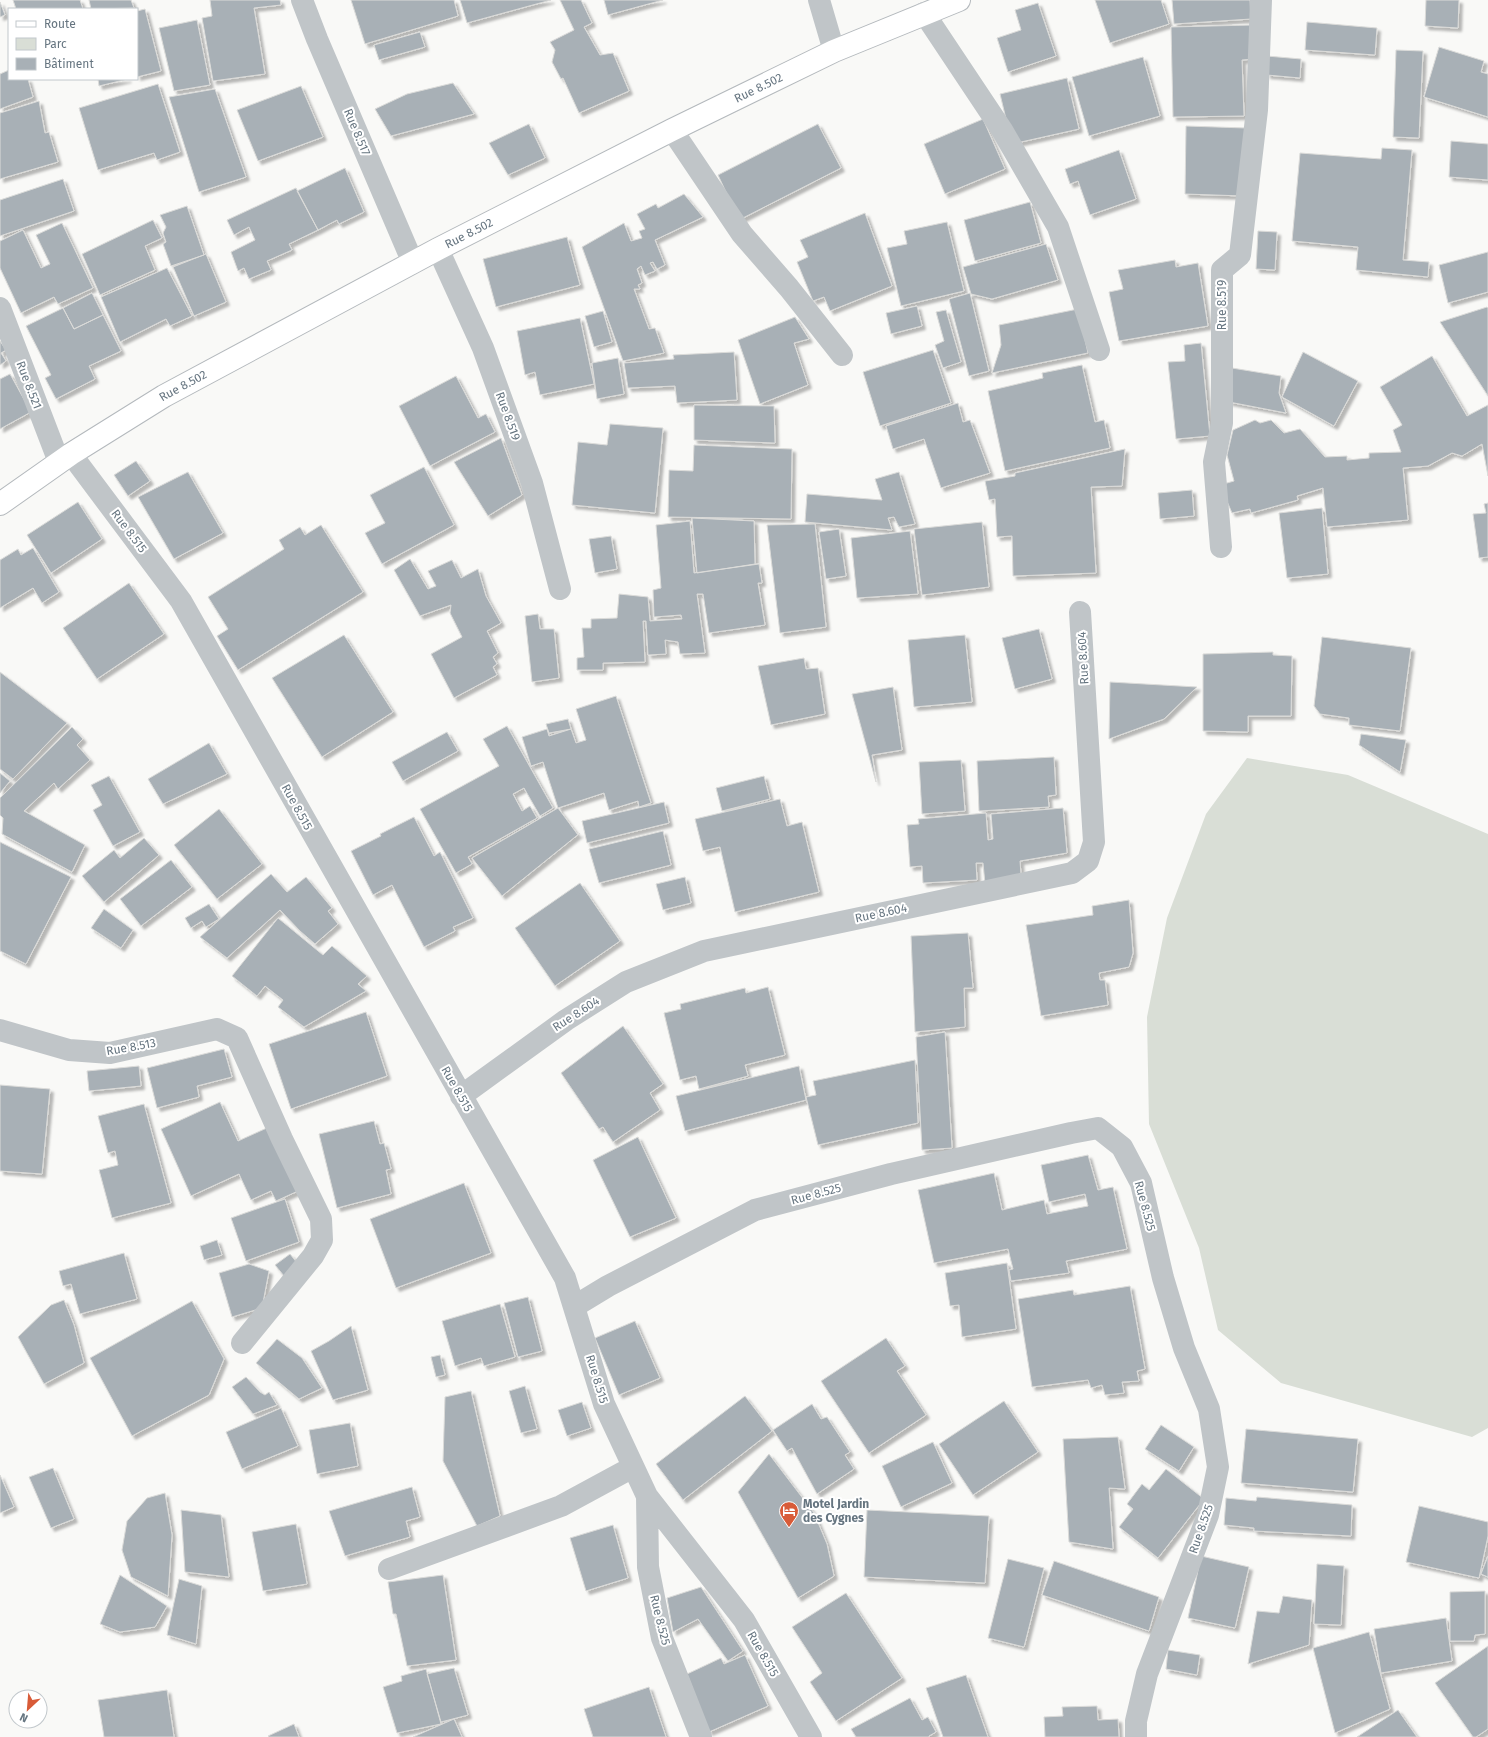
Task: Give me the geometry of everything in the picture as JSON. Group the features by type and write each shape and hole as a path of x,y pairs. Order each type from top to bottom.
{"main road":[{"name":"Rue 8.502","path":"0,504 65,458 164,396 438,249 672,130 834,51 959,0"}],"street":[{"name":"Rue 8.517","path":"302,0 317,39 413,263"},
{"path":"819,0 834,51"},
{"name":"Rue 8.519","path":"1221,547 1214,462 1222,423 1222,270 1240,254 1257,110 1261,0"},
{"path":"924,13 1002,130 1058,227 1099,350"},
{"path":"672,130 742,234 789,288 842,355"},
{"name":"Rue 8.519","path":"438,249 483,348 532,482 560,589"},
{"name":"Rue 8.521","path":"0,308 65,458"},
{"name":"Rue 8.515","path":"65,458 181,600 565,1278 575,1306 604,1404 647,1496 744,1620 811,1737"},
{"name":"Rue 8.604","path":"461,1096 566,1020 626,982 704,951 1072,873 1088,861 1094,842 1080,612"},
{"name":"Rue 8.513","path":"0,1030 69,1050 110,1052 216,1029 237,1038 282,1139 321,1219 322,1240 313,1256 242,1343"},
{"name":"Rue 8.525","path":"575,1306 608,1286 755,1210 899,1172 1072,1132 1098,1128 1122,1147 1141,1183 1163,1278 1184,1348 1209,1408 1218,1467 1208,1515 1147,1674 1136,1721 1136,1737"},
{"path":"389,1569 562,1506 633,1467"},
{"name":"Rue 8.525","path":"647,1496 648,1567 662,1638 701,1737"}],"green space":[{"path":"1247,758 1348,775 1488,834 1488,1428 1472,1437 1281,1383 1218,1330 1199,1248 1149,1124 1147,1017 1167,918 1206,814"}],"building":[{"path":"13,0 80,0 83,8 16,8"},
{"path":"89,0 131,0 134,8 91,8"},
{"path":"210,0 280,0 281,5 254,8 265,74 213,81 202,18 212,16"},
{"path":"351,0 454,0 458,16 365,44"},
{"path":"460,0 551,0 467,23"},
{"path":"560,0 581,0 592,23 584,27 600,55 613,53 629,91 579,113 563,78 561,79 552,62 555,50 550,42 574,30"},
{"path":"604,0 663,0 608,15"},
{"path":"1095,0 1161,0 1169,24 1110,43"},
{"path":"1172,0 1250,0 1251,19 1174,24"},
{"path":"1426,0 1459,0 1458,28 1425,26"},
{"path":"0,2 5,15 0,17"},
{"path":"1038,3 1056,56 1008,72 997,38 1021,30 1015,10"},
{"path":"145,9 161,71 138,77 138,11"},
{"path":"197,20 210,85 174,91 159,28"},
{"path":"1307,22 1377,28 1375,55 1305,50"},
{"path":"1252,25 1254,59 1242,60 1244,116 1173,117 1171,27"},
{"path":"420,32 425,47 379,60 374,45"},
{"path":"1439,47 1484,61 1481,72 1488,74 1488,117 1424,97"},
{"path":"1396,50 1423,51 1419,138 1393,137"},
{"path":"1267,56 1301,59 1300,78 1267,75"},
{"path":"1143,57 1160,116 1089,136 1072,77"},
{"path":"8,70 8,80 28,80 33,97 0,109 0,74"},
{"path":"1067,78 1079,129 1012,144 1000,94"},
{"path":"98,80 124,80 99,86"},
{"path":"453,83 474,114 391,136 375,109 407,94"},
{"path":"158,84 180,152 157,160 154,153 98,170 79,108"},
{"path":"301,86 323,137 258,161 237,110"},
{"path":"215,89 246,177 199,192 169,97"},
{"path":"39,101 45,133 49,132 58,162 0,179 0,113"},
{"path":"983,119 1005,169 945,194 924,144"},
{"path":"529,124 545,158 508,175 489,143"},
{"path":"818,124 841,168 739,220 718,175"},
{"path":"1186,126 1246,128 1244,196 1185,194"},
{"path":"1451,141 1488,144 1488,180 1449,177"},
{"path":"1382,148 1412,150 1403,260 1429,262 1428,277 1356,270 1358,247 1292,241 1300,153 1381,159"},
{"path":"1119,150 1136,199 1090,215 1078,181 1070,184 1065,169"},
{"path":"345,168 364,212 339,224 337,220 318,230 297,191"},
{"path":"63,179 74,211 0,236 0,200"},
{"path":"296,188 318,230 289,244 292,250 267,261 271,270 249,279 244,268 238,271 231,252 255,240 249,227 234,235 227,220"},
{"path":"684,194 703,217 655,240 665,265 657,269 653,262 650,263 655,271 645,275 641,266 637,269 642,283 638,285 640,289 634,289 649,329 655,328 664,353 623,361 582,247 624,223 631,241 642,238 639,231 645,229 637,214 656,204 658,208"},
{"path":"1030,202 1041,243 975,261 964,220"},
{"path":"187,206 204,255 171,266 163,244 166,242 163,233 166,227 160,215"},
{"path":"865,213 892,286 830,311 824,297 813,301 797,262 808,257 800,240"},
{"path":"153,220 162,238 145,246 155,270 100,295 82,254"},
{"path":"947,222 964,291 901,306 887,248 907,244 904,231"},
{"path":"62,223 93,288 58,304 54,297 21,313 0,268 0,241 23,230 41,268 50,264 36,235"},
{"path":"1258,231 1277,232 1275,270 1256,269"},
{"path":"567,237 580,285 496,307 483,259"},
{"path":"1046,244 1058,280 992,299 971,294 963,267"},
{"path":"1488,252 1488,292 1448,303 1439,265"},
{"path":"206,254 226,302 194,316 173,267"},
{"path":"1175,260 1176,267 1198,263 1208,326 1119,341 1109,292 1123,289 1118,270"},
{"path":"167,268 192,316 170,326 166,319 120,342 101,297"},
{"path":"92,293 103,315 74,329 63,308"},
{"path":"970,293 989,371 969,376 949,299"},
{"path":"917,306 922,326 891,334 886,313"},
{"path":"1487,307 1488,308 1488,396 1440,322"},
{"path":"63,308 74,329 103,315 121,351 89,366 95,379 56,399 45,378 51,375 26,326"},
{"path":"1078,309 1088,353 992,373 1001,345 999,325"},
{"path":"946,310 961,362 943,368 935,345 944,341 936,312"},
{"path":"603,311 612,342 594,347 585,316"},
{"path":"795,317 809,339 794,343 808,385 760,404 738,340"},
{"path":"580,318 594,384 540,395 535,372 525,375 517,331"},
{"path":"0,341 6,350 1,353 6,361 0,365"},
{"path":"1201,343 1210,436 1176,439 1168,362 1185,361 1184,345"},
{"path":"933,350 951,403 880,426 863,372"},
{"path":"734,352 737,400 677,403 675,386 628,388 624,363 674,359 673,355"},
{"path":"1303,352 1358,381 1334,426 1282,397"},
{"path":"1432,356 1467,416 1488,405 1488,476 1482,444 1462,456 1452,453 1428,466 1403,468 1408,520 1327,527 1323,488 1297,496 1298,500 1251,513 1250,509 1232,513 1220,485 1234,481 1227,455 1233,430 1255,420 1260,423 1271,420 1284,433 1300,429 1325,457 1347,456 1347,460 1369,458 1369,453 1401,452 1393,430 1402,425 1380,387"},
{"path":"618,358 624,394 597,399 592,363"},
{"path":"1082,365 1095,422 1104,420 1110,448 1005,471 988,391 1043,378 1042,373"},
{"path":"1232,368 1281,376 1279,393 1286,413 1229,402"},
{"path":"10,374 31,412 0,429 0,379"},
{"path":"456,376 478,418 486,414 495,432 430,466 399,406"},
{"path":"958,403 963,422 970,420 990,473 941,488 924,439 893,449 886,426"},
{"path":"694,405 774,406 775,443 694,440"},
{"path":"610,424 663,428 655,513 572,505 578,442 607,445"},
{"path":"501,438 522,495 488,516 454,462"},
{"path":"694,445 792,449 791,519 668,517 669,470 693,471"},
{"path":"1125,449 1122,486 1091,487 1096,573 1013,576 1012,536 997,537 995,499 989,500 985,481 1015,476 1015,473"},
{"path":"136,461 150,481 128,496 114,475"},
{"path":"424,467 454,525 382,564 365,533 385,523 370,495"},
{"path":"188,472 223,533 174,559 138,497"},
{"path":"899,472 915,524 899,527 894,517 888,518 892,530 805,522 807,494 882,500 875,479"},
{"path":"1192,490 1194,516 1160,519 1158,493"},
{"path":"78,502 102,539 51,573 27,535"},
{"path":"1488,503 1488,557 1479,558 1473,514 1486,513 1484,504"},
{"path":"1322,508 1328,574 1287,578 1279,513"},
{"path":"692,518 754,521 755,564 697,573"},
{"path":"690,521 694,573 759,564 762,583 758,583 765,625 709,633 703,594 697,594 705,653 680,654 678,642 665,640 666,654 648,655 646,621 643,621 645,662 603,663 603,670 577,670 577,658 584,657 582,628 591,628 591,619 617,618 619,594 648,597 650,621 682,619 681,615 654,617 653,590 661,588 656,525"},
{"path":"982,522 989,587 922,595 914,529"},
{"path":"815,524 826,627 780,633 767,525"},
{"path":"321,525 363,592 238,670 217,636 228,629 208,597 284,549 279,540 300,527 305,535"},
{"path":"839,529 846,576 826,579 819,532"},
{"path":"910,531 918,594 857,598 851,538"},
{"path":"611,536 617,569 595,573 589,539"},
{"path":"33,548 59,592 42,603 33,588 0,608 0,560 18,549 21,555"},
{"path":"410,559 428,589 436,586 428,571 452,560 461,578 478,569 486,596 501,623 487,631 498,653 493,657 497,664 493,667 497,675 454,698 431,654 462,637 450,613 451,605 420,616 394,570"},
{"path":"129,583 164,634 97,679 63,628"},
{"path":"538,614 540,629 554,629 559,678 532,682 525,616"},
{"path":"1039,629 1052,679 1015,689 1002,638"},
{"path":"344,635 393,712 322,757 272,678"},
{"path":"965,635 972,702 914,707 908,640"},
{"path":"1322,637 1411,648 1400,731 1349,725 1349,718 1320,714 1314,706"},
{"path":"1273,652 1273,655 1292,656 1291,716 1248,716 1248,732 1203,731 1203,654"},
{"path":"804,658 806,669 818,668 825,714 771,725 758,666"},
{"path":"0,672 67,723 13,779 0,769"},
{"path":"1110,682 1197,687 1164,719 1109,739"},
{"path":"893,687 902,750 872,755 876,782 852,694"},
{"path":"616,696 651,803 639,807 638,801 609,810 604,793 558,808 543,762 531,766 522,737 547,729 549,736 571,729 576,743 586,740 576,709"},
{"path":"568,719 571,729 549,733 546,724"},
{"path":"507,726 553,808 540,816 524,788 513,794 522,811 530,806 537,818 468,857 472,864 456,873 420,809 499,766 483,739"},
{"path":"72,727 83,739 77,745 90,760 58,789 54,783 24,811 85,845 72,872 2,834 3,818 0,815 0,798"},
{"path":"447,732 458,751 403,781 392,762"},
{"path":"1361,734 1406,740 1400,772 1359,745"},
{"path":"209,743 227,774 163,804 148,779"},
{"path":"1054,757 1056,795 1048,796 1049,807 979,811 977,761"},
{"path":"961,760 965,811 922,814 919,762"},
{"path":"0,773 10,781 0,793"},
{"path":"109,776 140,832 113,846 93,810 102,805 91,785"},
{"path":"764,776 770,799 722,811 716,788"},
{"path":"780,799 787,826 802,822 819,892 735,912 720,847 703,851 695,819"},
{"path":"664,802 669,823 587,843 582,821"},
{"path":"558,808 578,835 502,896 472,858"},
{"path":"1063,808 1067,853 1020,861 1021,875 985,884 983,863 976,863 977,880 923,883 922,866 910,867 907,825 919,824 918,819 986,813 988,840 993,839 991,814"},
{"path":"219,809 262,864 217,899 174,845"},
{"path":"414,817 434,856 440,852 473,918 453,927 455,931 424,947 392,885 373,895 351,851"},
{"path":"663,831 671,865 599,883 589,849"},
{"path":"144,838 159,855 104,902 82,876 114,850 120,858"},
{"path":"0,842 71,877 26,964 0,951"},
{"path":"171,860 192,887 141,926 120,899"},
{"path":"271,874 287,892 306,877 332,908 328,911 338,924 315,944 280,910 227,958 200,937"},
{"path":"685,877 691,903 663,910 656,884"},
{"path":"580,883 620,941 555,986 515,928"},
{"path":"1129,900 1133,953 1129,967 1099,973 1100,980 1105,980 1108,1005 1041,1016 1026,925 1093,915 1092,906"},
{"path":"209,904 219,919 206,927 202,921 191,928 185,918"},
{"path":"104,909 133,930 121,948 91,928"},
{"path":"278,918 323,955 332,946 367,976 358,984 366,991 304,1027 278,1007 283,1000 265,986 257,996 232,976"},
{"path":"968,933 973,988 964,988 965,1027 915,1032 911,936"},
{"path":"768,987 785,1055 745,1065 748,1076 699,1089 696,1076 680,1080 664,1013 681,1009 680,1004 745,988 746,993"},
{"path":"366,1012 387,1076 291,1109 269,1044"},
{"path":"623,1026 663,1084 650,1093 660,1110 613,1142 603,1127 599,1129 561,1073"},
{"path":"945,1032 952,1148 922,1150 916,1037"},
{"path":"224,1049 232,1077 197,1086 199,1097 157,1108 147,1068"},
{"path":"915,1060 918,1123 818,1145 806,1097 816,1095 813,1081"},
{"path":"139,1066 141,1086 89,1091 87,1071"},
{"path":"799,1066 806,1100 685,1131 676,1096"},
{"path":"0,1085 50,1089 42,1174 0,1171"},
{"path":"220,1102 238,1141 269,1127 298,1191 276,1201 271,1191 251,1200 239,1174 191,1196 161,1129"},
{"path":"144,1104 171,1203 112,1218 99,1170 118,1165 115,1151 108,1153 98,1116"},
{"path":"374,1121 380,1144 384,1143 391,1169 386,1170 391,1194 337,1208 319,1134"},
{"path":"638,1137 676,1218 630,1237 593,1160"},
{"path":"1088,1155 1098,1190 1113,1187 1127,1249 1066,1261 1069,1273 1011,1281 1009,1270 1013,1269 1008,1249 934,1263 918,1190 994,1173 1002,1210 1044,1200 1047,1214 1088,1206 1085,1194 1049,1202 1041,1165"},
{"path":"464,1183 491,1253 396,1288 370,1219"},
{"path":"285,1199 299,1242 246,1261 231,1218"},
{"path":"217,1240 222,1255 204,1260 200,1246"},
{"path":"124,1253 137,1299 80,1314 71,1284 63,1286 59,1271"},
{"path":"290,1254 298,1264 284,1276 275,1265"},
{"path":"1007,1263 1016,1329 962,1337 959,1305 950,1306 945,1273"},
{"path":"249,1264 269,1271 262,1308 232,1317 219,1273"},
{"path":"1130,1286 1145,1369 1137,1371 1139,1381 1122,1382 1124,1393 1105,1395 1102,1385 1091,1388 1088,1380 1032,1387 1018,1299 1073,1290 1074,1295"},
{"path":"528,1297 542,1351 518,1357 504,1303"},
{"path":"64,1300 74,1325 84,1363 44,1384 18,1337 51,1305"},
{"path":"192,1301 224,1359 209,1395 132,1436 90,1358"},
{"path":"500,1304 515,1357 484,1366 481,1358 455,1366 442,1321"},
{"path":"635,1321 660,1378 619,1395 595,1338"},
{"path":"351,1326 368,1390 333,1400 311,1351"},
{"path":"886,1338 905,1366 897,1371 926,1415 869,1453 821,1381"},
{"path":"277,1339 302,1358 322,1388 299,1399 256,1363"},
{"path":"440,1355 445,1375 436,1377 431,1357"},
{"path":"246,1377 260,1392 265,1395 269,1392 277,1405 253,1414 232,1387"},
{"path":"525,1386 537,1429 521,1433 509,1391"},
{"path":"471,1391 500,1516 477,1526 443,1461 445,1397"},
{"path":"745,1396 772,1431 683,1500 656,1464"},
{"path":"1004,1401 1038,1452 973,1495 939,1444"},
{"path":"582,1402 591,1428 567,1436 558,1410"},
{"path":"812,1404 821,1419 827,1417 850,1452 845,1455 854,1469 817,1494 792,1448 787,1451 773,1430"},
{"path":"281,1408 298,1446 242,1469 226,1432"},
{"path":"350,1423 358,1466 317,1474 309,1430"},
{"path":"1161,1425 1194,1447 1179,1471 1145,1449"},
{"path":"1246,1429 1358,1439 1353,1492 1241,1483"},
{"path":"1118,1437 1125,1489 1109,1488 1113,1549 1069,1542 1063,1439"},
{"path":"933,1442 952,1483 901,1507 882,1466"},
{"name":"Motel Jardin des Cygnes","path":"769,1454 814,1513 827,1544 834,1576 798,1598 738,1492"},
{"path":"53,1468 74,1519 51,1528 29,1477"},
{"path":"1166,1469 1204,1499 1158,1558 1119,1527 1133,1509 1127,1504 1142,1484 1149,1490"},
{"path":"0,1475 14,1507 0,1513"},
{"path":"412,1487 420,1517 406,1521 410,1537 345,1556 329,1511"},
{"path":"165,1493 172,1535 168,1596 131,1577 122,1550 127,1521 147,1498"},
{"path":"1257,1497 1352,1505 1351,1536 1254,1531 1254,1528 1224,1525 1226,1498 1256,1501"},
{"path":"1419,1506 1488,1522 1488,1536 1479,1578 1406,1562"},
{"path":"181,1510 221,1515 229,1577 185,1572"},
{"path":"867,1510 989,1516 985,1583 864,1577"},
{"path":"296,1524 307,1584 263,1591 252,1532"},
{"path":"613,1525 628,1578 586,1591 570,1538"},
{"path":"1201,1556 1249,1567 1235,1628 1188,1618"},
{"path":"1488,1556 1488,1577 1481,1574"},
{"path":"1008,1559 1044,1568 1024,1647 988,1638"},
{"path":"1054,1561 1159,1597 1149,1631 1042,1595"},
{"path":"1317,1564 1344,1566 1341,1625 1314,1624"},
{"path":"120,1575 167,1606 155,1627 120,1632 100,1624"},
{"path":"443,1575 456,1660 407,1666 396,1614 393,1614 388,1582"},
{"path":"179,1579 202,1586 196,1644 167,1635"},
{"path":"701,1587 743,1651 728,1661 698,1619 673,1632 667,1598"},
{"path":"1485,1591 1485,1634 1475,1635 1474,1641 1450,1641 1450,1592"},
{"path":"846,1593 902,1678 836,1721 810,1682 822,1673 792,1627"},
{"path":"1283,1596 1312,1600 1309,1645 1248,1664 1257,1611 1279,1613"},
{"path":"1446,1618 1452,1661 1381,1673 1374,1629"},
{"path":"1369,1632 1390,1709 1335,1733 1313,1648"},
{"path":"1488,1646 1488,1729 1476,1737 1473,1737 1435,1683"},
{"path":"1168,1650 1200,1655 1197,1675 1166,1669"},
{"path":"745,1655 768,1706 709,1732 687,1674 721,1658 724,1664"},
{"path":"454,1668 468,1715 441,1722 427,1674"},
{"path":"426,1669 441,1724 397,1733 383,1687 402,1681 401,1676"},
{"path":"966,1675 988,1737 943,1737 926,1688"},
{"path":"649,1687 666,1737 593,1737 584,1709"},
{"path":"167,1690 174,1737 104,1737 98,1700"},
{"path":"910,1698 922,1720 928,1717 936,1732 929,1737 856,1737 851,1729"},
{"path":"1097,1706 1098,1720 1118,1719 1119,1737 1045,1737 1044,1717 1063,1716 1062,1707"},
{"path":"1398,1710 1417,1737 1357,1737"},
{"path":"454,1719 462,1737 413,1737"},
{"path":"294,1724 299,1737 268,1736"}],"place":[{"name":"Motel Jardin des Cygnes","path":"789,1528"}]}
